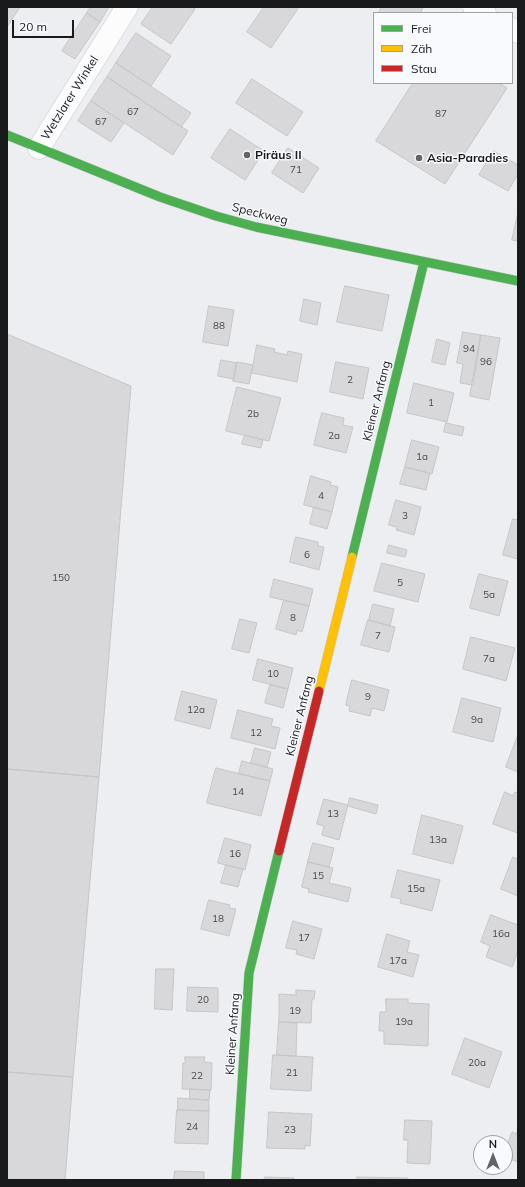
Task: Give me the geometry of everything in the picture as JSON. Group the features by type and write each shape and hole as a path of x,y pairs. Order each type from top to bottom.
{"street":[{"name":"Wetzlarer Winkel","path":"39,148 127,7"},
{"path":"474,7 483,12"},
{"name":"Speckweg","path":"7,135 160,197 216,216 256,227 518,281"},
{"name":"Kleiner Anfang","path":"236,1180 249,973 412,309 418,279 424,262"}],"building":[{"path":"7,7 20,7 7,27"},
{"path":"91,7 109,7 100,22 87,13"},
{"path":"153,7 192,7 195,9 171,44 141,24"},
{"path":"264,7 299,7 271,48 247,32"},
{"path":"382,7 423,8 421,12 380,12"},
{"path":"87,13 100,22 75,59 62,51"},
{"path":"136,33 171,56 151,86 116,63"},
{"path":"116,63 191,113 181,127 107,77"},
{"path":"107,77 188,131 173,155 91,101"},
{"path":"252,79 303,112 287,136 236,103"},
{"path":"412,84 501,84 507,88 445,184 376,141"},
{"path":"91,101 124,123 111,142 78,121"},
{"path":"230,129 264,151 245,180 211,158"},
{"path":"288,148 319,168 303,193 272,173"},
{"path":"494,151 518,165 518,174 508,191 479,175"},
{"path":"518,213 518,241 512,240"},
{"path":"345,286 389,295 382,331 337,322"},
{"path":"304,299 321,303 317,325 300,321"},
{"path":"209,306 234,310 228,346 203,342"},
{"path":"463,332 481,335 473,385 460,383 463,364 457,363"},
{"path":"7,334 131,386 99,777 7,769"},
{"path":"481,335 500,338 489,400 470,396"},
{"path":"437,339 450,343 445,365 432,362"},
{"path":"257,345 275,349 274,352 287,355 288,351 302,354 297,382 252,373"},
{"path":"221,360 237,363 234,379 218,376"},
{"path":"237,362 253,365 249,384 233,381"},
{"path":"336,362 369,368 363,399 330,392"},
{"path":"414,383 454,393 447,422 407,413"},
{"path":"237,387 281,398 269,441 226,431"},
{"path":"322,413 344,418 343,425 353,427 346,453 314,445"},
{"path":"446,423 464,427 462,436 444,432"},
{"path":"245,435 263,440 261,448 242,444"},
{"path":"412,440 439,447 432,474 405,467"},
{"path":"405,467 430,473 426,490 400,484"},
{"path":"311,476 331,482 330,485 338,487 332,512 304,505"},
{"path":"396,500 421,507 414,535 396,530 397,527 389,525"},
{"path":"314,507 332,512 327,529 310,524"},
{"path":"513,519 518,520 518,559 503,555"},
{"path":"296,537 318,542 318,546 324,547 319,570 290,562"},
{"path":"389,545 407,550 405,557 387,553"},
{"path":"382,563 425,574 418,602 374,591"},
{"path":"479,574 508,581 499,616 470,608"},
{"path":"274,579 313,589 309,606 270,597"},
{"path":"284,600 309,606 302,632 297,630 296,635 276,629"},
{"path":"373,604 394,609 390,626 369,620"},
{"path":"240,619 257,623 249,653 232,649"},
{"path":"368,620 395,627 389,652 361,645"},
{"path":"471,637 515,648 506,681 463,669"},
{"path":"258,659 293,668 288,689 253,680"},
{"path":"352,680 389,690 384,711 372,708 370,716 349,711 350,706 346,705"},
{"path":"270,685 288,689 283,708 265,703"},
{"path":"182,691 217,700 210,729 175,720"},
{"path":"462,698 501,708 493,742 453,732"},
{"path":"238,710 273,719 271,726 280,728 275,749 231,738"},
{"path":"518,735 518,772 506,767"},
{"path":"255,748 271,752 267,767 251,763"},
{"path":"242,761 273,769 270,781 239,774"},
{"path":"216,768 270,781 261,816 207,803"},
{"path":"7,769 99,777 73,1077 7,1072"},
{"path":"505,792 513,796 515,792 518,793 518,833 493,824"},
{"path":"350,798 378,805 376,814 348,806"},
{"path":"324,799 348,805 339,840 322,835 324,826 317,824"},
{"path":"422,815 463,826 453,864 413,854"},
{"path":"225,838 251,845 245,870 218,863"},
{"path":"313,843 334,848 329,867 308,862"},
{"path":"513,857 518,859 518,896 501,889"},
{"path":"308,862 333,868 329,883 351,888 348,902 308,892 309,889 302,887"},
{"path":"226,865 243,869 238,887 221,883"},
{"path":"398,870 440,880 432,911 400,903 401,899 391,897"},
{"path":"209,900 230,905 229,908 236,909 229,936 201,929"},
{"path":"491,915 518,925 518,951 512,967 486,957 490,946 481,942"},
{"path":"293,921 322,929 314,959 296,954 297,950 286,948"},
{"path":"387,934 410,941 407,952 419,955 413,977 378,967"},
{"path":"156,969 174,969 172,1010 155,1009"},
{"path":"188,987 218,988 218,1012 187,1011"},
{"path":"296,990 315,991 314,999 312,999 311,1023 279,1022 279,994 296,995"},
{"path":"386,999 408,999 408,1003 429,1004 428,1046 384,1044 384,1031 379,1031 380,1012 386,1012"},
{"path":"279,1022 297,1023 296,1056 277,1055"},
{"path":"465,1038 502,1052 489,1088 452,1074"},
{"path":"273,1055 313,1057 311,1091 271,1089"},
{"path":"185,1057 205,1057 204,1062 212,1063 211,1090 182,1089 183,1063 185,1063"},
{"path":"7,1072 73,1077 65,1180 7,1180"},
{"path":"190,1089 210,1090 209,1100 190,1099"},
{"path":"178,1098 209,1100 209,1111 178,1110"},
{"path":"177,1110 209,1111 208,1144 175,1143"},
{"path":"269,1112 312,1114 310,1146 305,1145 305,1149 267,1148"},
{"path":"405,1120 432,1121 430,1164 407,1163 408,1140 404,1140"},
{"path":"518,1129 518,1162 513,1160 513,1135 511,1135 512,1132 516,1134"},
{"path":"175,1171 204,1172 204,1180 174,1180"},
{"path":"265,1177 294,1178 294,1180 264,1180"},
{"path":"357,1177 408,1178 408,1180 357,1180"}],"traffic: fast":[{"path":"7,135 160,197 216,216 256,227 518,281"},
{"path":"352,557 424,262"},
{"path":"236,1180 249,973 279,851"}],"traffic: slow":[{"path":"319,691 352,557"}],"traffic: jam":[{"path":"279,851 319,691"}],"place":[{"name":"Piräus II","path":"247,155"},
{"name":"Asia-Paradies","path":"419,158"}]}
